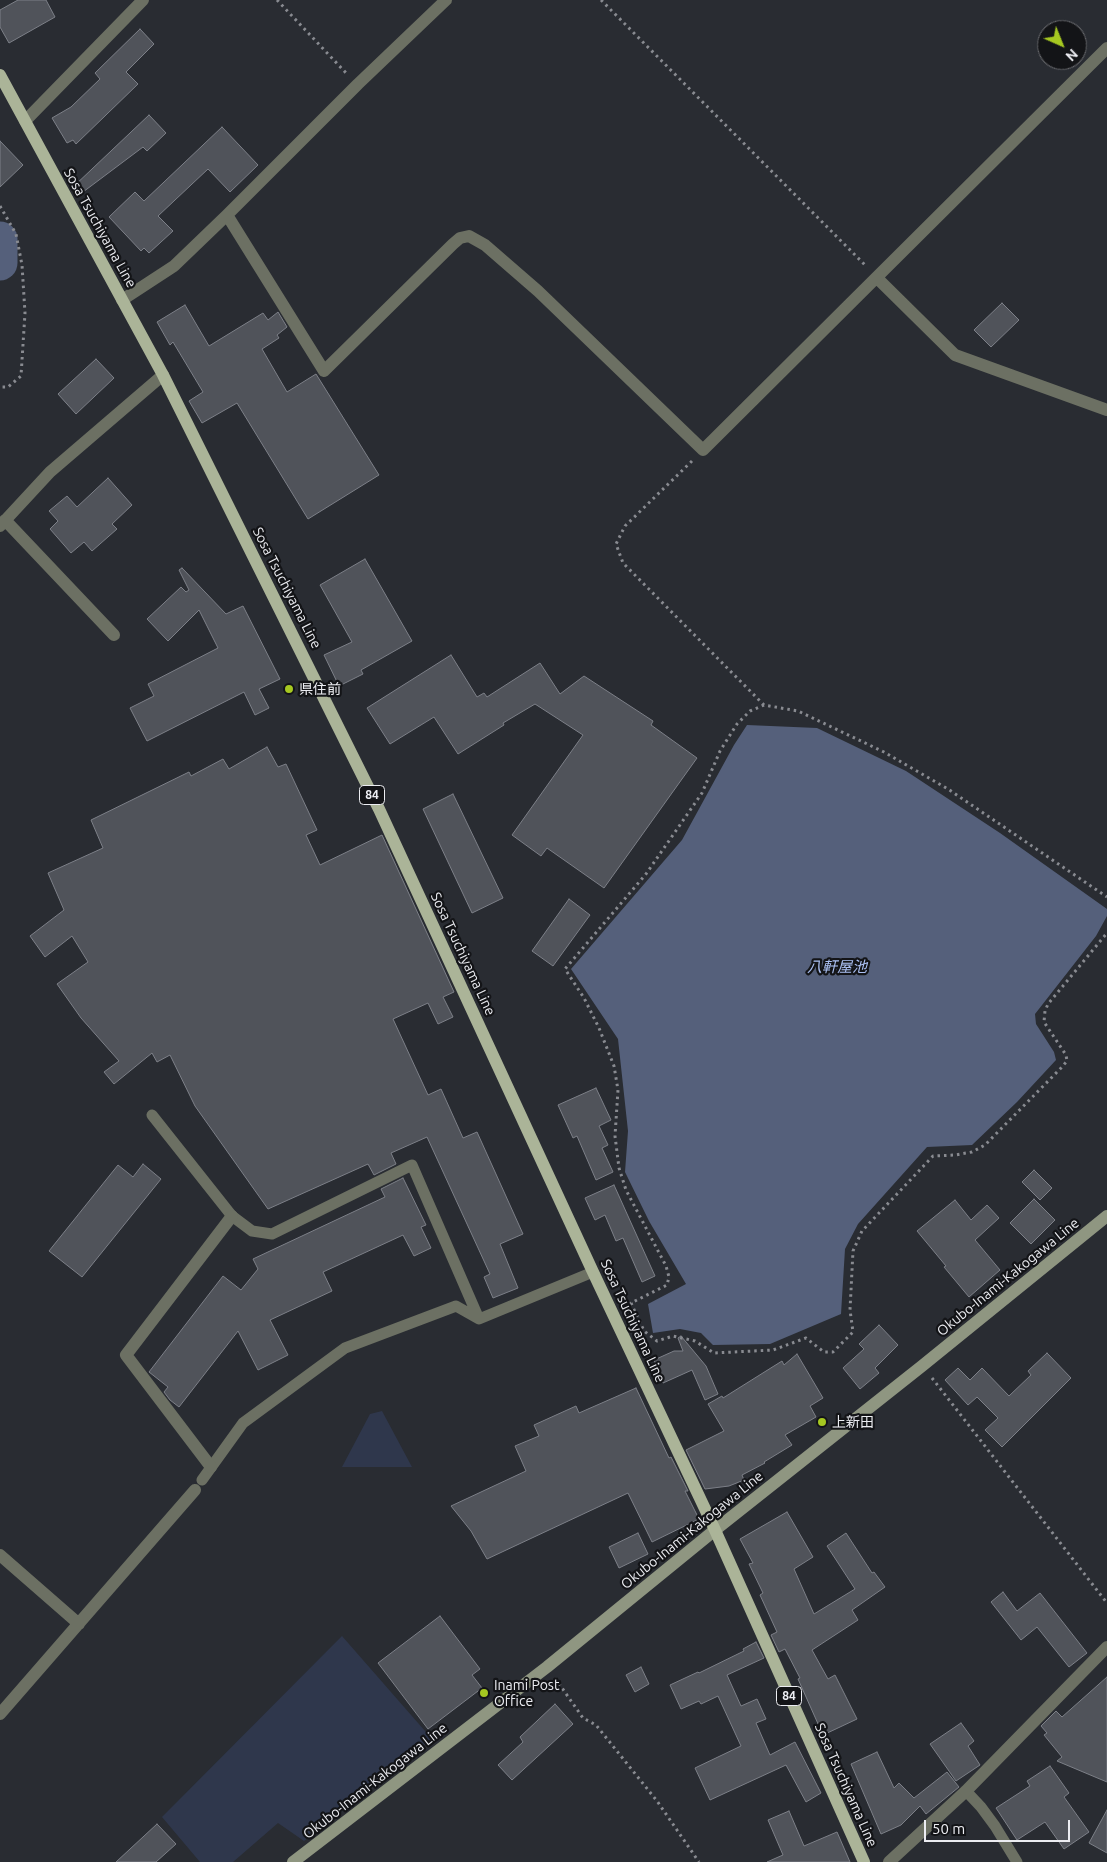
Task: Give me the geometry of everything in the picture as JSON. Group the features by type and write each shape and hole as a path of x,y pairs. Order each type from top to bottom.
{"main road":[{"name":"Sosa Tsuchiyama Line","path":"0,75 163,375 379,808 593,1272 715,1530 864,1862"},
{"name":"Okubo-Inami-Kakogawa Line","path":"293,1862 547,1666 1107,1216"}],"street":[{"path":"25,121 143,0"},
{"path":"122,300 174,266 446,0"},
{"path":"227,215 324,371 453,244 460,238 469,236 484,245 538,291 703,450 1107,48"},
{"path":"877,278 955,355 1107,410"},
{"path":"114,635 3,523 50,472 163,375"},
{"path":"211,1467 126,1355 232,1216"},
{"path":"0,1714 199,1485"},
{"path":"0,1555 78,1624"},
{"path":"889,1862 966,1790 1107,1647"}],"lane":[{"path":"152,1115 232,1216 252,1231 272,1234 412,1165 479,1319"},
{"path":"479,1319 593,1272"},
{"path":"199,1485 243,1423 345,1348 456,1306 479,1319"},
{"path":"966,1790 995,1826 1017,1862"}],"path":[{"path":"277,0 358,84"},
{"path":"601,0 877,278"},
{"path":"0,206 16,234 22,265 25,313 21,376 8,386 0,387"},
{"path":"703,450 625,526 616,544 623,564 764,704 798,711 884,752 948,789 1107,898"},
{"path":"764,704 750,711 737,724 720,751 702,793 646,874 565,969 584,998 599,1028 614,1066 618,1090 616,1136 619,1168 626,1190 666,1266 669,1277 667,1285 631,1303 644,1331 657,1341 673,1336 695,1341 714,1353 773,1350 806,1338 824,1352 833,1352 853,1332 850,1310 852,1251 862,1231 933,1156 972,1152 985,1145 1067,1061 1066,1055 1044,1022 1045,1011 1048,1004 1107,933"},
{"path":"922,1366 1107,1603"},
{"path":"547,1666 583,1718 596,1726 657,1801 699,1862"}],"shaded area":[{"path":"382,1411 412,1467 342,1467 370,1414"},
{"path":"342,1636 432,1739 304,1841 278,1823 233,1862 200,1862 162,1817"}],"water":[{"name":"八軒屋池","path":"747,725 817,728 906,771 1000,833 1107,909 1107,916 1096,936 1035,1014 1036,1024 1054,1052 1056,1060 1017,1102 972,1145 927,1147 858,1224 845,1249 841,1314 770,1344 713,1345 701,1333 680,1329 653,1333 648,1304 686,1284 649,1221 625,1172 628,1131 618,1039 571,969 682,840"}],"building":[{"path":"18,0 46,0 55,17 9,43 0,27 0,10"},
{"path":"140,29 154,44 126,72 138,84 76,144 73,140 67,143 52,118 71,107 100,79 95,73"},
{"path":"149,115 166,133 147,151 143,147 79,195 73,187"},
{"path":"222,127 258,165 230,192 208,169 158,216 173,231 149,253 144,248 141,251 109,217 135,192 144,201"},
{"path":"0,141 23,165 0,187"},
{"path":"1002,303 1019,320 991,347 974,330"},
{"path":"185,305 209,346 263,313 268,320 278,312 287,327 277,335 279,338 262,349 287,392 316,374 379,475 308,519 237,403 202,423 189,401 203,392 173,342 170,345 157,322"},
{"path":"96,359 114,378 76,414 58,394"},
{"path":"108,478 132,505 112,524 117,529 92,551 84,542 71,553 50,529 58,521 49,511 67,496 77,507"},
{"path":"365,559 412,641 361,670 363,674 339,686 324,655 352,642 320,585"},
{"path":"182,568 226,614 243,606 280,679 259,689 269,708 255,715 244,692 147,741 130,708 154,696 148,684 218,648 199,610 168,641 147,619 181,587 186,592 189,590 179,570"},
{"path":"451,655 477,697 484,693 487,697 540,663 560,694 584,676 653,721 651,725 697,758 604,888 547,848 541,856 512,835 583,735 535,704 458,754 434,717 390,744 367,708"},
{"path":"267,747 278,767 286,764 317,830 306,835 320,865 382,835 454,992 443,997 453,1017 438,1024 428,1003 393,1019 428,1095 441,1089 463,1138 477,1132 523,1234 500,1244 518,1288 493,1298 484,1277 490,1274 427,1137 391,1153 396,1164 374,1175 368,1164 268,1209 195,1106 170,1055 157,1062 152,1053 114,1084 104,1072 119,1061 81,1018 57,984 88,962 72,936 45,957 30,936 64,910 48,873 103,848 91,820 189,772 191,776 223,759 229,769"},
{"path":"453,794 503,898 472,913 423,809"},
{"path":"569,899 590,915 553,966 532,951"},
{"path":"596,1088 611,1120 599,1126 608,1145 602,1148 613,1172 596,1180 577,1136 573,1138 558,1105"},
{"path":"143,1164 161,1179 82,1277 49,1251 118,1165 133,1177"},
{"path":"1034,1170 1052,1188 1040,1200 1022,1182"},
{"path":"403,1178 426,1225 421,1227 431,1248 414,1256 403,1235 323,1272 332,1291 270,1320 288,1355 258,1370 238,1331 179,1407 170,1400 164,1392 168,1387 149,1372 223,1276 241,1290 258,1269 253,1259 385,1197 381,1189"},
{"path":"614,1185 655,1276 642,1282 623,1238 616,1241 605,1215 595,1220 585,1198"},
{"path":"1034,1199 1055,1220 1031,1244 1010,1223"},
{"path":"955,1200 971,1220 987,1205 999,1218 975,1240 1000,1270 969,1297 917,1231"},
{"path":"879,1325 898,1345 875,1368 879,1373 860,1389 843,1368 864,1349 859,1344"},
{"path":"681,1336 706,1366 718,1394 705,1400 692,1370 663,1383 654,1360 674,1351 683,1351 678,1338"},
{"path":"1047,1353 1071,1378 1002,1447 985,1430 998,1418 977,1397 968,1405 945,1380 958,1368 970,1380 982,1368 1009,1396 1031,1375 1028,1371"},
{"path":"797,1354 823,1398 810,1406 816,1417 785,1435 792,1445 765,1463 742,1475 744,1480 729,1486 705,1489 686,1450 724,1431 708,1404 722,1396 723,1398 782,1361 784,1365"},
{"path":"636,1388 669,1458 671,1457 688,1491 685,1491 699,1519 652,1542 628,1493 487,1559 471,1531 451,1506 526,1471 515,1446 539,1436 534,1425 576,1406 579,1413"},
{"path":"787,1512 813,1557 794,1569 814,1614 855,1589 827,1546 846,1533 872,1573 874,1572 885,1587 852,1610 858,1620 812,1650 828,1679 835,1675 857,1719 823,1735 798,1679 800,1678 785,1649 779,1652 771,1635 777,1632 760,1595 763,1593 749,1564 753,1563 740,1539"},
{"path":"638,1533 648,1554 619,1568 609,1547"},
{"path":"1003,1592 1017,1611 1040,1593 1087,1653 1069,1667 1037,1627 1021,1640 991,1602"},
{"path":"440,1616 480,1669 472,1675 482,1688 428,1729 378,1663"},
{"path":"756,1642 764,1658 727,1675 741,1706 757,1699 766,1719 756,1723 770,1755 795,1742 821,1793 806,1802 786,1765 710,1800 695,1768 741,1746 718,1696 701,1704 699,1701 681,1709 670,1685 744,1651 743,1649"},
{"path":"641,1667 649,1684 635,1692 626,1675"},
{"path":"1107,1677 1107,1782 1057,1761 1062,1757 1044,1735 1047,1733 1041,1726 1056,1711 1062,1717"},
{"path":"555,1704 573,1724 512,1780 498,1765 523,1742 520,1737"},
{"path":"961,1723 974,1741 968,1746 980,1765 956,1781 930,1744"},
{"path":"877,1752 894,1788 899,1783 914,1798 947,1772 959,1787 926,1814 920,1806 901,1825 881,1834 851,1764"},
{"path":"1050,1766 1069,1793 1064,1797 1089,1832 1064,1849 1045,1822 1017,1840 996,1808 1030,1786 1027,1781"},
{"path":"1107,1810 1107,1853 1089,1843"},
{"path":"789,1811 804,1846 837,1832 850,1862 767,1862 783,1855 768,1820"},
{"path":"157,1824 176,1844 156,1862 116,1862"}],"waterway":[{"path":"0,239 0,263"}],"place":[{"name":"県住前","path":"289,689"},
{"name":"上新田","path":"822,1422"},
{"name":"Inami Post Office","path":"484,1693"}]}
